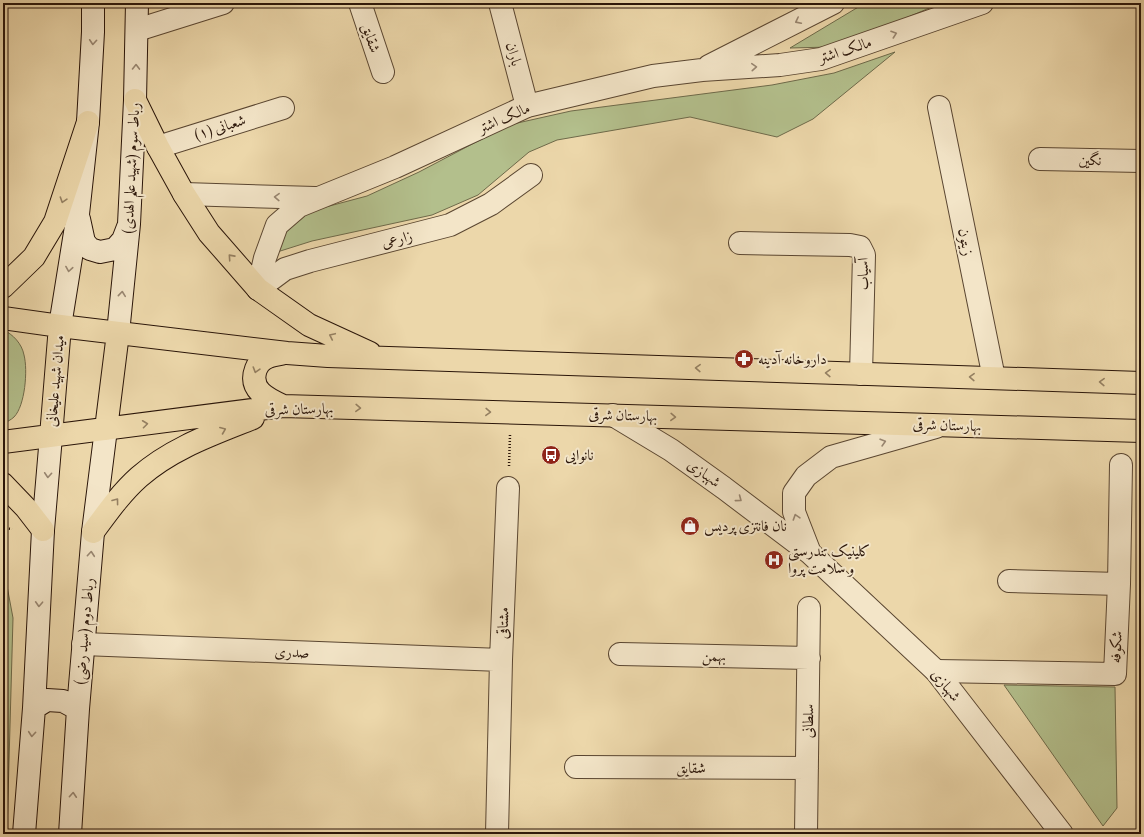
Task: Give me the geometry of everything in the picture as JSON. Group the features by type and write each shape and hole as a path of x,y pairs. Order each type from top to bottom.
{"main road":[{"path":"135,100 158,147 184,194 209,233 258,289 309,325 381,358"},
{"path":"3,287 34,257 55,222 88,122"},
{"name":"میدان شهید علیخانی","path":"3,318 118,333"},
{"name":"میدان شهید علیخانی","path":"50,436 60,326"},
{"path":"106,429 118,333 287,353 328,356 1141,383"},
{"path":"283,406 265,397 255,385 254,375 258,364 266,358 287,353"},
{"path":"92,532 121,495 139,477 165,457 205,437 283,406"},
{"name":"بهارستان شرقی","path":"106,429 283,406 1141,431"},
{"name":"میدان شهید علیخانی","path":"3,442 106,429"},
{"path":"3,484 26,508 43,530"}],"street":[{"path":"60,326 78,214 88,122 94,32 93,3"},
{"name":"رباط سوم (شهید علم الهدی)","path":"118,333 129,224 135,100 137,3"},
{"path":"137,30 223,3"},
{"name":"شقایق","path":"360,3 383,72"},
{"name":"باران","path":"500,3 527,106"},
{"name":"مالک اشتر","path":"702,70 833,3"},
{"name":"مالک اشتر","path":"258,289 264,258 277,225 299,206 395,167 527,106 654,76 702,70 780,65 821,59 982,3"},
{"name":"زیتون","path":"939,107 994,378"},
{"name":"شعبانی (۱)","path":"158,147 283,108"},
{"name":"نگین","path":"1040,159 1141,161"},
{"name":"زارعی","path":"258,289 285,269 450,225 491,204 531,175"},
{"path":"184,194 316,198"},
{"path":"78,214 84,242 90,249 100,252 115,249 123,240 129,224"},
{"name":"آسیاب","path":"740,243 850,245 860,247 864,255 861,374"},
{"name":"شهبازی","path":"613,415 672,450 810,553 936,671 1062,834"},
{"name":"شهبازی","path":"810,553 794,512 794,493 806,476 831,457 944,425"},
{"name":"رباط دوم (سید رضی)","path":"70,834 92,532 106,429"},
{"path":"24,834 34,708 43,530 50,436"},
{"name":"شکوفه","path":"936,671 1115,674 1119,584 1121,465"},
{"name":"مشتاقی","path":"497,834 501,660 508,488"},
{"path":"1009,581 1119,584"},
{"name":"سلطانی","path":"806,834 809,608"},
{"name":"صدری","path":"83,644 501,660"},
{"name":"بهمن","path":"620,654 808,658"},
{"path":"34,708 47,700 63,701 78,709"},
{"name":"شقایق","path":"576,767 807,768"}],"path":[{"path":"508,488 512,412"}],"green space":[{"path":"865,3 941,3 831,47 790,48"},
{"path":"895,52 813,119 777,137 690,117 557,140 529,152 478,195 432,215 312,241 274,253 286,229 307,212 367,196 419,172 513,124 571,111 772,85 834,73"},
{"path":"3,330 14,337 19,343 23,351 26,369 25,388 21,405 14,417 3,424"},
{"path":"3,568 13,618 7,834 3,834"},
{"path":"1004,685 1115,687 1117,808 1103,826"}],"place":[{"name":"داروخانه آدینه","path":"744,359"},
{"name":"نانوایی","path":"551,455"},
{"name":"نان فانتزی پردیس","path":"690,526"},
{"name":"کلینیک تندرستی و سلامت پروا","path":"774,560"}]}
